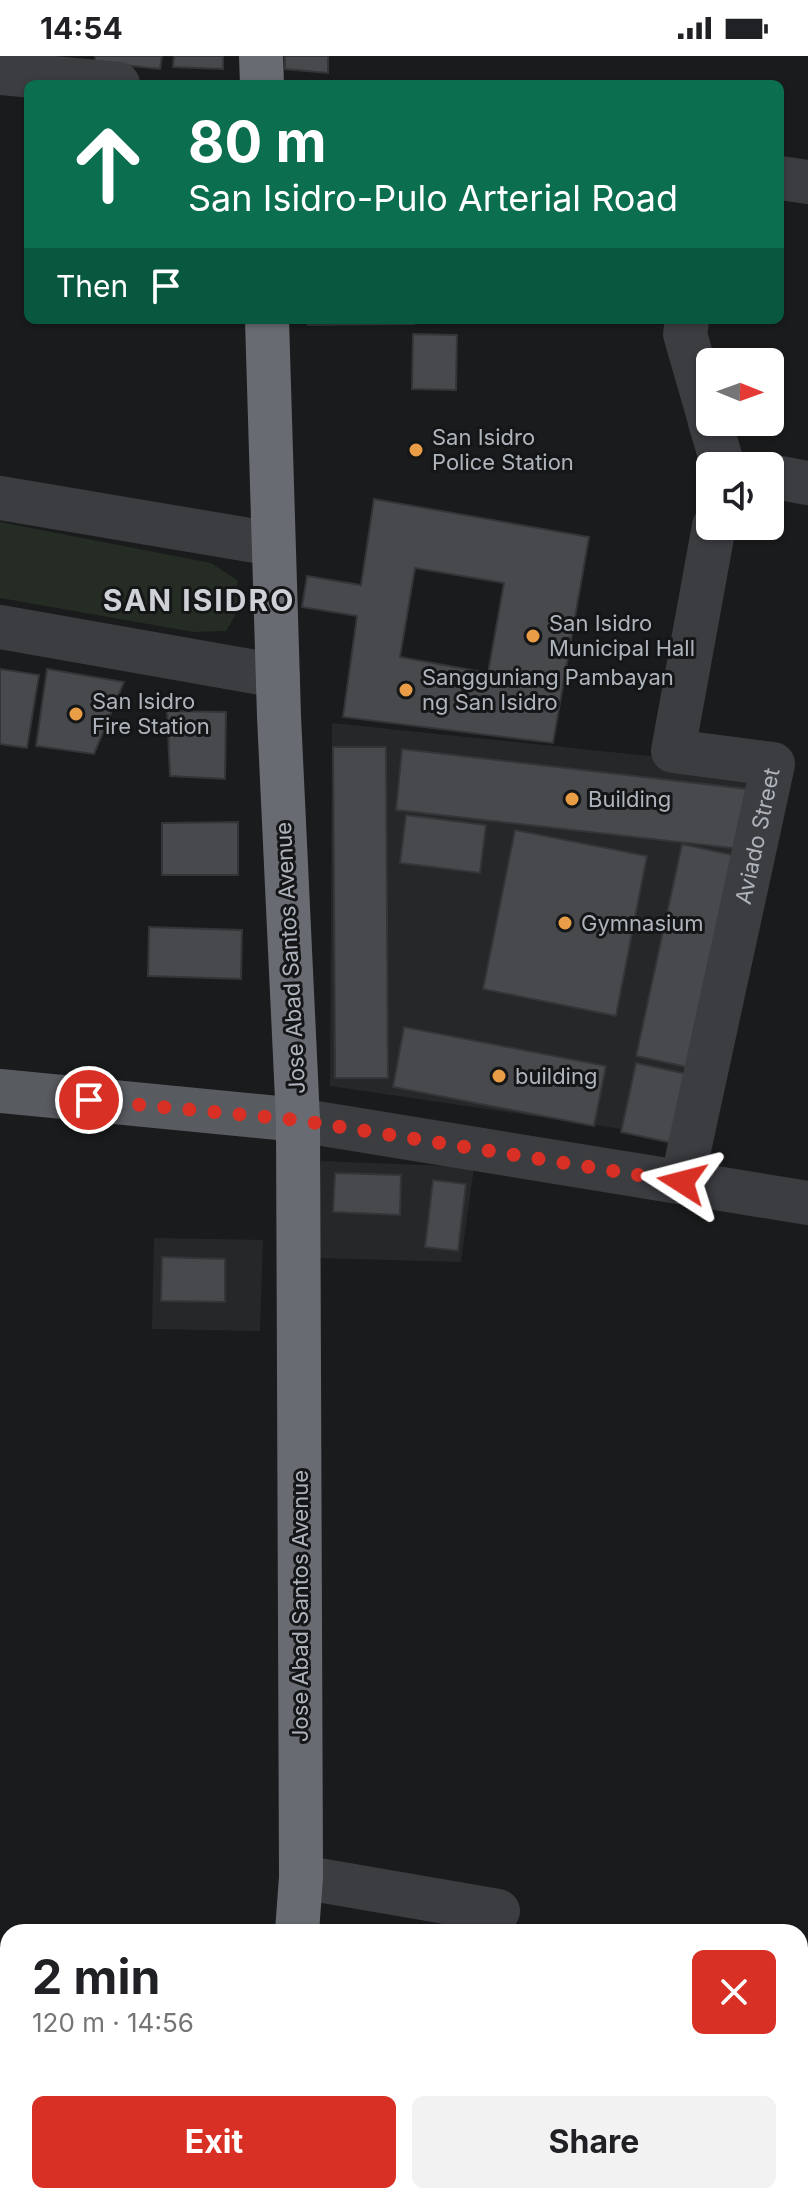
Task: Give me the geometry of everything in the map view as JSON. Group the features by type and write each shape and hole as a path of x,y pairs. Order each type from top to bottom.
{"highway":[{"path":"261,56 262,80"},
{"name":"Jose Abad Santos Avenue","path":"267,324 278,676 298,1120 301,1877 298,1924"}],"main road":[{"path":"0,1091 298,1120"}],"street":[{"path":"0,73 75,80"},
{"path":"784,179 808,182"},
{"path":"686,324 685,334 696,372"},
{"path":"784,479 808,483"},
{"path":"0,498 273,544"},
{"name":"Aviado Street","path":"682,1182 773,764 673,751 711,540"},
{"path":"0,627 278,676"},
{"path":"298,1120 808,1203"},
{"path":"301,1877 498,1911"}],"shaded area":[{"path":"0,522 211,563 237,580 240,607 226,631 193,632 0,598"},
{"path":"332,723 764,768 689,1139 330,1086"},
{"path":"321,1161 474,1167 461,1262 317,1258"},
{"path":"154,1238 263,1240 260,1331 152,1329"}],"building":[{"path":"95,56 162,56 160,69 95,62"},
{"path":"174,56 223,56 223,69 173,67"},
{"path":"285,56 328,56 328,73 285,69"},
{"path":"308,324 414,324 308,325"},
{"path":"413,334 457,335 456,390 412,389"},
{"name":"San Isidro Municipal Hall","path":"374,499 589,537 553,743 343,717 357,616 302,607 307,576 361,585","holes":["415,568 504,583 488,673 400,657"]},
{"path":"0,669 39,675 27,748 0,744"},
{"name":"San Isidro Fire Station","path":"47,669 124,682 94,754 36,746"},
{"path":"167,711 226,712 225,779 170,776"},
{"path":"333,747 386,747 388,1078 335,1078"},
{"name":"Building","path":"402,749 747,789 740,849 396,810"},
{"path":"406,815 486,825 480,873 400,863"},
{"path":"238,822 238,875 162,875 162,823"},
{"name":"Gymnasium","path":"515,830 647,856 616,1016 483,989"},
{"name":"Building","path":"682,844 742,857 696,1069 636,1056"},
{"path":"149,927 242,930 241,979 148,976"},
{"name":"building","path":"404,1027 606,1066 594,1126 393,1087"},
{"name":"Building","path":"636,1063 692,1075 677,1144 621,1132"},
{"path":"335,1173 401,1175 400,1215 333,1212"},
{"path":"433,1180 466,1184 458,1251 425,1247"},
{"path":"162,1257 225,1259 225,1302 161,1301"}],"place":[{"name":"San Isidro Police Station","path":"416,450"},
{"name":"San Isidro Municipal Hall","path":"533,636"},
{"name":"Sangguniang Pambayan ng San Isidro","path":"406,690"},
{"name":"San Isidro Fire Station","path":"76,714"},
{"name":"Building","path":"572,799"},
{"name":"Gymnasium","path":"565,923"},
{"name":"building","path":"499,1076"}],"district":[{"name":"SAN ISIDRO","path":"199,601"}],"route":[{"path":"89,1100 298,1120 682,1182"}]}
